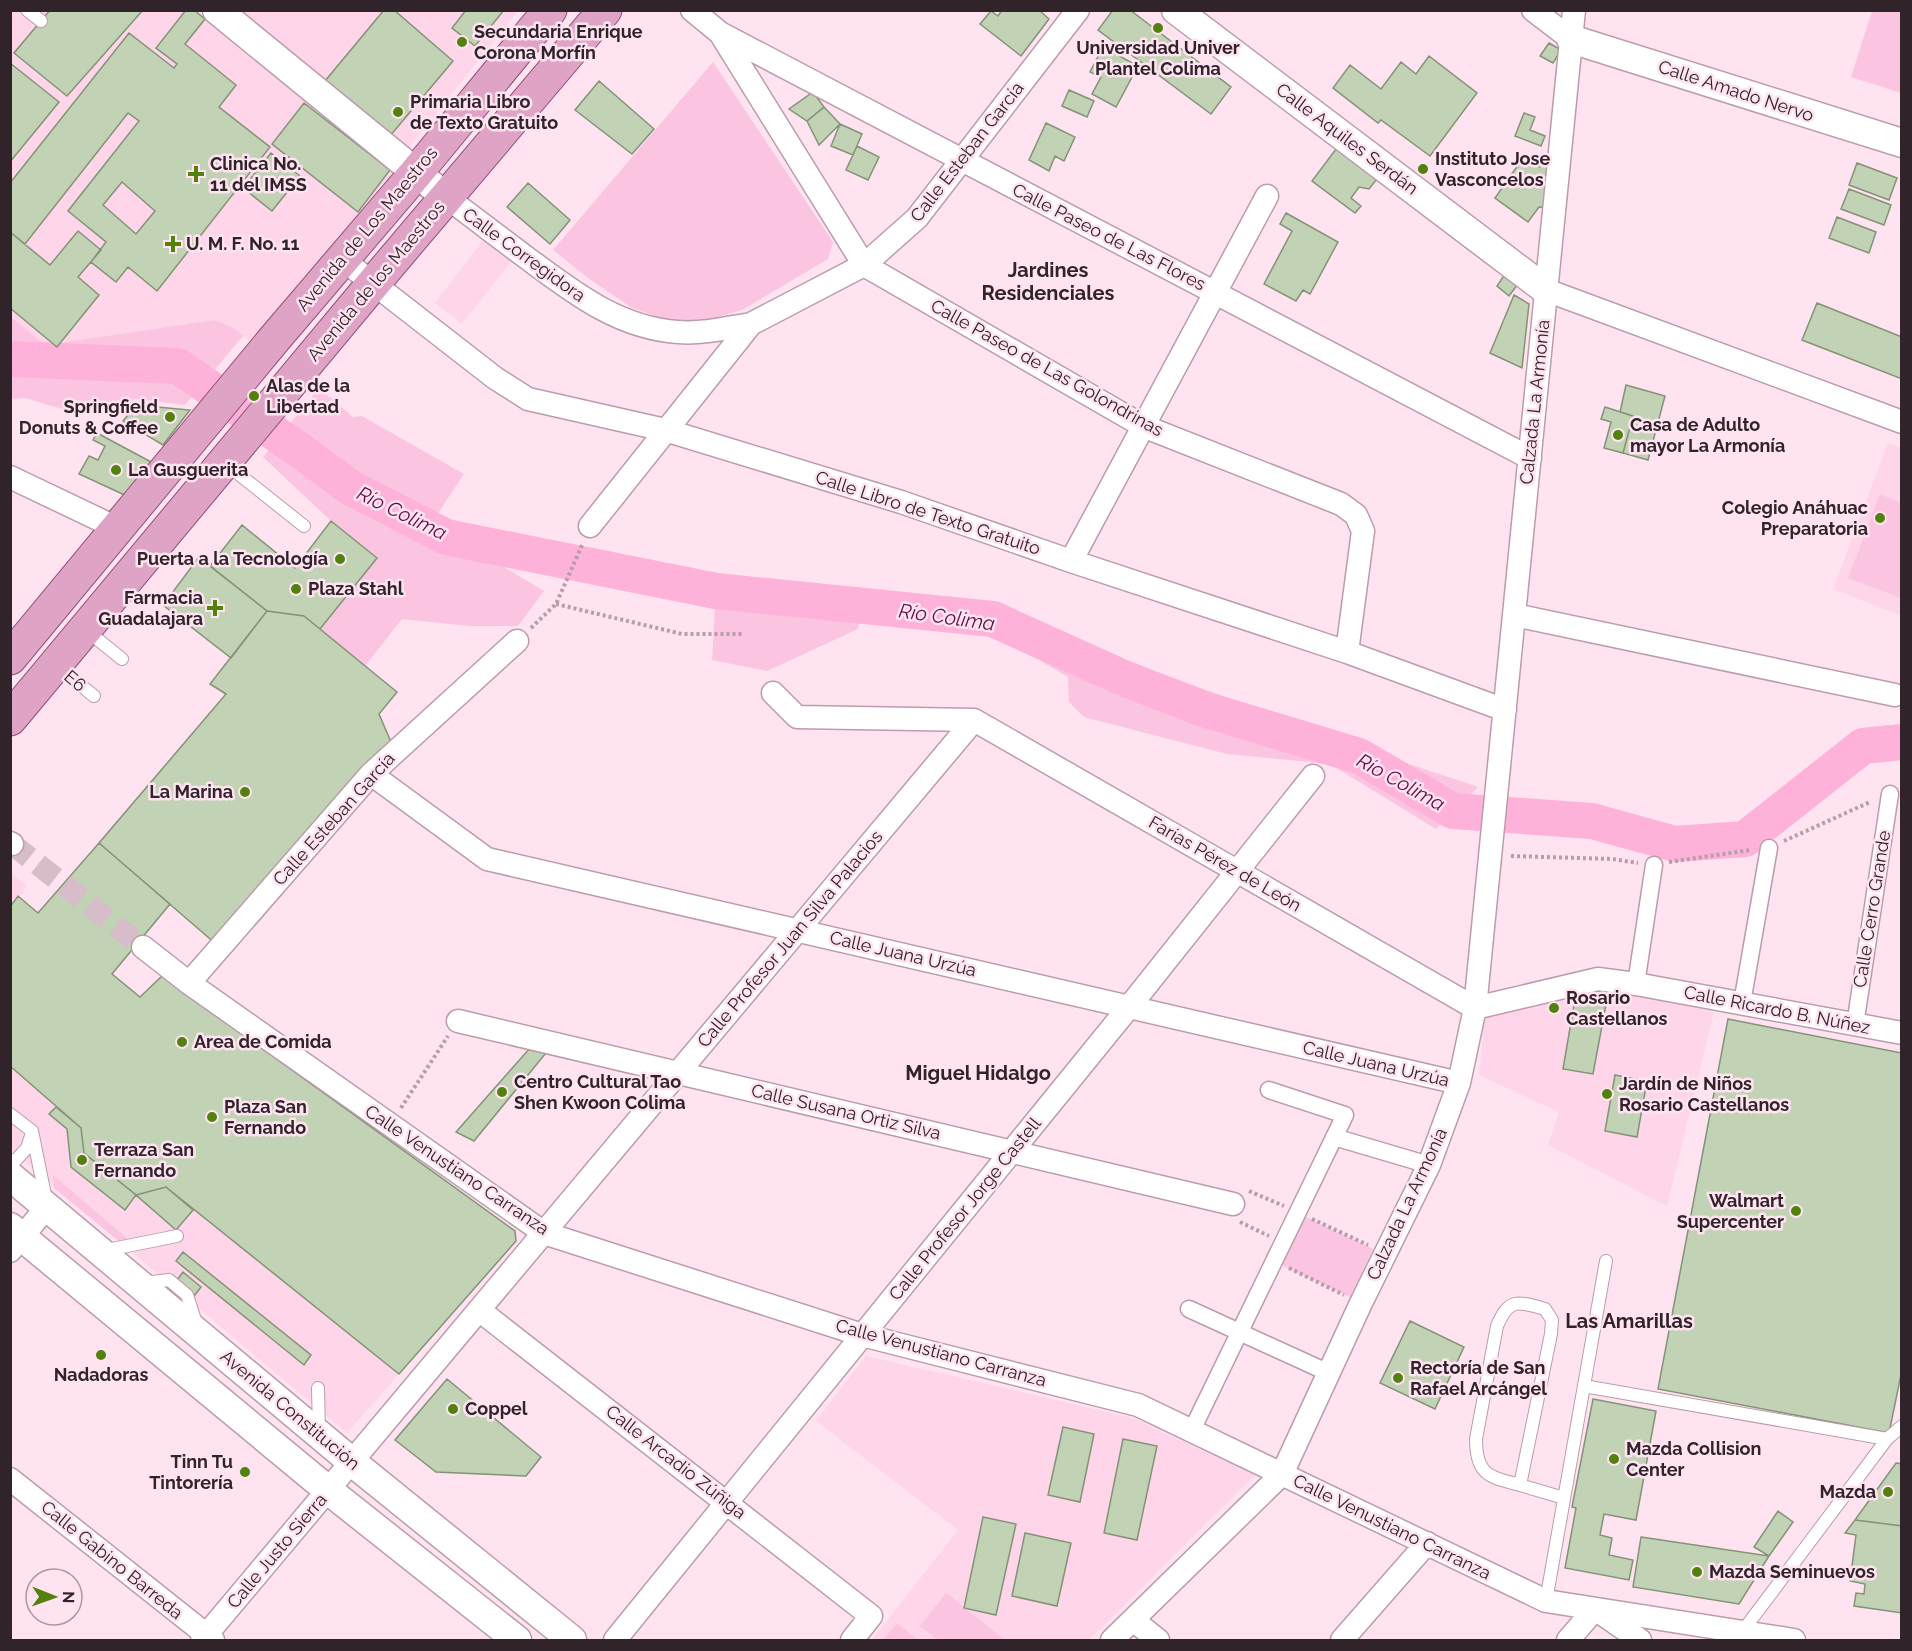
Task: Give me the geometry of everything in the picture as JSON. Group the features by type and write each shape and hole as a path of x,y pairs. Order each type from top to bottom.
{"main road":[{"name":"Avenida de Los Maestros","path":"119,529 276,337 416,173 550,10"},
{"name":"Avenida de los Maestros","path":"10,719 605,10"},
{"path":"10,658 119,529"}],"street":[{"name":"Calle Corregidora","path":"217,10 446,197 585,301 618,316 677,332 714,331 751,324"},
{"name":"Calle Paseo de Las Flores","path":"692,10 720,33 1530,458"},
{"name":"Calle Esteban García","path":"590,526 751,324 864,265 917,218 1078,10"},
{"name":"Calle Aquiles Serdán","path":"1176,10 1546,290"},
{"path":"1533,10 1571,39"},
{"name":"Calzada La Armonía","path":"1282,1474 1361,1303 1429,1165 1459,1083 1476,1008 1574,10"},
{"name":"Calle Paseo de Las Golondrinas","path":"720,33 864,265 1143,426 1341,504 1356,515 1363,531 1347,652"},
{"name":"Calle Amado Nervo","path":"1571,39 1902,143"},
{"path":"1071,561 1267,196"},
{"name":"Calle Libro de Texto Gratuito","path":"342,260 495,378 528,399 665,430 901,502 1347,652 1505,710"},
{"path":"1546,290 1902,422"},
{"path":"10,477 119,529"},
{"path":"1514,615 1894,695"},
{"name":"Calle Esteban García","path":"189,982 371,774 517,641"},
{"path":"773,693 797,717 974,720"},
{"name":"Farías Pérez de León","path":"974,720 1476,1008"},
{"name":"Calle Profesor Juan Silva Palacios","path":"352,1462 974,720"},
{"name":"Calle Juana Urzúa","path":"371,774 487,859 799,929 1459,1083"},
{"name":"Calle Profesor Jorge Castell","path":"615,1641 1129,1007 1313,776"},
{"name":"Calle Cerro Grande","path":"1855,1025 1890,794"},
{"path":"1742,1003 1769,848"},
{"path":"1636,984 1654,865"},
{"name":"Calle Venustiano Carranza","path":"143,947 544,1233 862,1335 1138,1405 1546,1601 1794,1641"},
{"name":"Calle Ricardo B. Núñez","path":"1476,1008 1598,979 1902,1033"},
{"name":"Calle Susana Ortiz Silva","path":"458,1021 1233,1204"},
{"path":"1192,1430 1345,1115 1269,1090"},
{"path":"1334,1137 1429,1165"},
{"name":"Avenida Constitución","path":"10,1176 352,1462 572,1641"},
{"path":"14,1238 47,1207"},
{"name":"Avenida Constitución","path":"14,1238 517,1641"},
{"path":"1189,1309 1329,1373"},
{"name":"Calle Arcadio Zúñiga","path":"479,1310 872,1616 852,1641"},
{"name":"Calle Justo Sierra","path":"207,1639 352,1462"},
{"path":"1112,1641 1282,1474"},
{"name":"Calle Gabino Barreda","path":"10,1479 207,1639"},
{"path":"1342,1641 1427,1543"},
{"path":"1568,1641 1595,1609 1640,1641"},
{"path":"1133,1620 1158,1641"}],"lane":[{"path":"27,10 41,21"},
{"path":"233,453 304,526"},
{"path":"86,629 122,659"},
{"name":"E6","path":"56,665 94,696"},
{"path":"10,1114 32,1131 47,1207"},
{"path":"10,1160 15,1161 27,1148 32,1131"},
{"path":"100,1251 177,1236"},
{"path":"1546,1601 1606,1261"},
{"path":"1521,1485 1552,1320 1545,1309 1525,1303 1512,1304 1504,1309 1497,1326 1476,1439 1476,1455 1484,1472 1499,1480 1564,1498"},
{"path":"1584,1386 1887,1439"},
{"path":"318,1388 320,1435"},
{"path":"1742,1632 1887,1439 1902,1426"}],"path":[{"path":"517,641 556,604 590,526"},
{"path":"556,604 682,634 744,634"},
{"path":"1490,852 1612,859 1654,865 1769,848 1890,794"},
{"path":"390,1124 458,1021"},
{"path":"1274,1262 1361,1303"}],"shaded area":[{"name":"U. M. F. No. 11","path":"10,11 193,11 397,172 253,344 234,328 215,320 45,345 11,317"},
{"name":"Primaria Libro de Texto Gratuito","path":"236,11 518,11 406,151"},
{"path":"1872,11 1901,11 1901,93 1851,77"},
{"path":"713,62 833,242 828,259 742,310 694,324 667,320 632,308 588,278 553,250"},
{"path":"486,236 514,258 462,324 435,303"},
{"path":"11,317 45,345 215,320 234,328 243,336 185,405 135,399 110,413 79,414 25,398 11,399"},
{"path":"319,388 353,417 362,416 464,474 423,536 502,566 544,591 518,626 469,626 402,619 365,666 320,629 377,558 331,521 263,457"},
{"name":"Colegio Anáhuac Preparatoria","path":"1888,443 1901,448 1901,616 1833,589"},
{"path":"1880,494 1901,503 1901,598 1848,578"},
{"path":"728,575 869,590 858,629 767,671 712,660 716,584"},
{"path":"1020,621 1388,757 1478,787 1436,829 1330,764 1227,754 1084,717 1069,702 1068,677 1020,649"},
{"name":"Plaza San Fernando","path":"99,843 170,904 112,974 140,997 162,976 515,1231 516,1241 347,1433 11,1150 10,872 27,886 19,897 38,913"},
{"name":"Jardín de Niños Rosario Castellanos","path":"1595,986 1714,1012 1667,1206 1548,1145 1559,1112 1479,1075 1485,1012"},
{"path":"53,1175 129,1240 120,1242 54,1188"},
{"path":"1304,1216 1373,1249 1350,1297 1281,1265"},
{"path":"866,1356 1133,1418 1255,1475 1089,1640 872,1640 958,1530 816,1421"},
{"path":"946,1593 1005,1640 938,1640 920,1626"},
{"path":"897,1623 918,1640 883,1640"}],"building":[{"path":"50,10 143,10 67,96 14,53"},
{"name":"U. M. F. No. 11","path":"186,10 194,10 205,19 185,44 236,85 219,107 270,147 157,291 128,267 116,282 91,262 106,242 68,211 139,121 128,113 25,244 10,232 10,183 129,33 174,68 177,64 156,48","holes":["122,182 155,211 136,234 103,205"]},
{"path":"384,10 394,10 453,61 390,136 325,81"},
{"path":"466,10 504,10 475,46 452,28"},
{"path":"1002,10 1039,10 1049,19 1021,56 980,24 991,11 998,16"},
{"path":"1113,10 1130,10 1231,87 1211,114 1098,30"},
{"path":"1549,43 1561,50 1553,63 1540,56"},
{"path":"1103,47 1138,66 1116,107 1092,94 1101,77 1090,72"},
{"name":"Instituto Jose Vasconcelos","path":"1429,56 1477,93 1430,156 1381,120 1378,123 1333,88 1350,65 1381,89 1401,62 1416,74"},
{"path":"10,63 59,102 10,162"},
{"path":"599,81 654,129 632,154 575,110"},
{"path":"1069,90 1094,101 1087,117 1062,106"},
{"path":"813,92 824,107 807,121 789,109"},
{"path":"304,103 390,170 358,212 272,144"},
{"path":"824,107 840,124 819,145 807,121"},
{"path":"1524,113 1535,117 1530,130 1545,136 1541,146 1515,136"},
{"path":"1046,123 1075,137 1064,161 1055,156 1049,171 1029,160"},
{"path":"840,124 862,134 853,155 831,146"},
{"path":"857,146 879,157 868,180 846,170"},
{"path":"1336,149 1377,179 1369,189 1359,187 1351,198 1361,206 1355,213 1312,181"},
{"path":"271,153 300,176 272,211 243,188"},
{"path":"1540,161 1555,162 1551,208 1539,207 1528,222 1495,198 1518,165 1539,167"},
{"path":"1857,163 1897,178 1889,200 1849,185"},
{"path":"528,183 570,220 550,244 507,207"},
{"path":"1849,189 1891,205 1884,225 1841,209"},
{"path":"1286,213 1338,242 1310,294 1303,290 1296,301 1264,284 1292,231 1280,224"},
{"path":"1837,217 1876,232 1869,253 1829,238"},
{"path":"78,231 101,250 78,277 99,295 57,347 10,308 10,232 50,265"},
{"path":"1505,274 1518,284 1509,296 1497,286"},
{"path":"1514,295 1529,304 1522,368 1490,353"},
{"path":"1817,303 1902,337 1902,379 1802,340"},
{"path":"1626,385 1665,396 1648,460 1623,453 1633,416 1620,412"},
{"path":"136,405 190,410 163,445 123,421"},
{"name":"Casa de Adulto mayor La Armonía","path":"1605,407 1633,416 1623,453 1604,448 1611,422 1601,419"},
{"path":"97,433 155,464 131,498 79,474 89,456 98,460 105,446 93,440"},
{"name":"Plaza Stahl","path":"331,521 377,558 320,629 304,616 267,611 210,566 242,525 295,568"},
{"name":"Farmacia Guadalajara","path":"199,557 267,611 231,658 163,605"},
{"name":"La Marina","path":"267,611 304,616 397,692 379,714 391,742 217,945 99,843 226,694 210,684"},
{"name":"Plaza San Fernando","path":"99,843 170,904 112,974 140,997 162,976 515,1231 516,1241 399,1374 166,1187 136,1195 84,1153 81,1128 10,1066 10,907 18,896 38,913"},
{"path":"1576,993 1607,999 1593,1074 1563,1069"},
{"name":"Walmart Supercenter","path":"1728,1019 1902,1053 1902,1370 1889,1433 1658,1389"},
{"name":"Centro Cultural Tao Shen Kwoon Colima","path":"530,1048 546,1053 474,1141 456,1132"},
{"path":"1615,1075 1647,1081 1637,1137 1605,1131"},
{"name":"Terraza San Fernando","path":"56,1107 81,1128 84,1153 136,1195 125,1210 71,1167 67,1129 49,1114"},
{"path":"166,1187 193,1210 176,1230 136,1195"},
{"path":"183,1252 311,1355 304,1365 176,1261"},
{"path":"183,1272 201,1287 195,1295 177,1280"},
{"path":"1410,1321 1464,1347 1435,1409 1380,1383"},
{"name":"Coppel","path":"447,1379 541,1457 526,1476 436,1472 395,1440"},
{"name":"Mazda Collision Center","path":"1593,1399 1656,1411 1636,1520 1604,1514 1600,1535 1612,1538 1609,1555 1633,1560 1629,1580 1565,1568 1576,1508 1572,1507"},
{"path":"1063,1427 1094,1434 1080,1502 1048,1495"},
{"path":"1123,1439 1157,1446 1137,1540 1104,1533"},
{"name":"Mazda","path":"1896,1463 1902,1464 1902,1526 1855,1520"},
{"path":"1778,1511 1793,1522 1769,1556 1754,1547"},
{"path":"983,1517 1016,1524 996,1615 964,1608"},
{"path":"1855,1520 1902,1526 1902,1613 1854,1606 1856,1593 1864,1594 1865,1584 1850,1581 1856,1535 1845,1533"},
{"path":"1025,1533 1071,1543 1057,1606 1012,1596"},
{"name":"Mazda Seminuevos","path":"1641,1537 1769,1556 1739,1604 1633,1587"}],"waterway":[{"name":"Río Colima","path":"10,359 178,366 351,488 446,537 716,591 993,619 1121,677 1200,708 1359,756 1453,811 1592,821 1675,844 1745,839 1863,746 1902,742"}],"tunnel":[{"path":"12,844 143,947"}],"place":[{"name":"Universidad Univer Plantel Colima","path":"1158,28"},
{"name":"Secundaria Enrique Corona Morfín","path":"462,42"},
{"name":"Primaria Libro de Texto Gratuito","path":"398,112"},
{"name":"Instituto Jose Vasconcelos","path":"1423,169"},
{"name":"Clinica No. 11 del IMSS","path":"196,174"},
{"name":"U. M. F. No. 11","path":"173,244"},
{"name":"Alas de la Libertad","path":"254,396"},
{"name":"Springfield Donuts & Coffee","path":"170,417"},
{"name":"Casa de Adulto mayor La Armonía","path":"1618,435"},
{"name":"La Gusguerita","path":"116,470"},
{"name":"Colegio Anáhuac Preparatoria","path":"1880,518"},
{"name":"Puerta a la Tecnología","path":"340,559"},
{"name":"Plaza Stahl","path":"296,589"},
{"name":"Farmacia Guadalajara","path":"215,608"},
{"name":"La Marina","path":"245,792"},
{"name":"Rosario Castellanos","path":"1554,1008"},
{"name":"Area de Comida","path":"182,1042"},
{"name":"Centro Cultural Tao Shen Kwoon Colima","path":"502,1092"},
{"name":"Jardín de Niños Rosario Castellanos","path":"1607,1094"},
{"name":"Plaza San Fernando","path":"212,1117"},
{"name":"Terraza San Fernando","path":"82,1160"},
{"name":"Walmart Supercenter","path":"1796,1211"},
{"name":"Nadadoras","path":"101,1355"},
{"name":"Rectoría de San Rafael Arcángel","path":"1398,1378"},
{"name":"Coppel","path":"453,1409"},
{"name":"Mazda Collision Center","path":"1614,1459"},
{"name":"Tinn Tu Tintorería","path":"245,1472"},
{"name":"Mazda","path":"1888,1492"},
{"name":"Mazda Seminuevos","path":"1697,1572"}],"district":[{"name":"Jardines Residenciales","path":"1048,282"},
{"name":"Miguel Hidalgo","path":"978,1073"},
{"name":"Las Amarillas","path":"1629,1321"}]}
